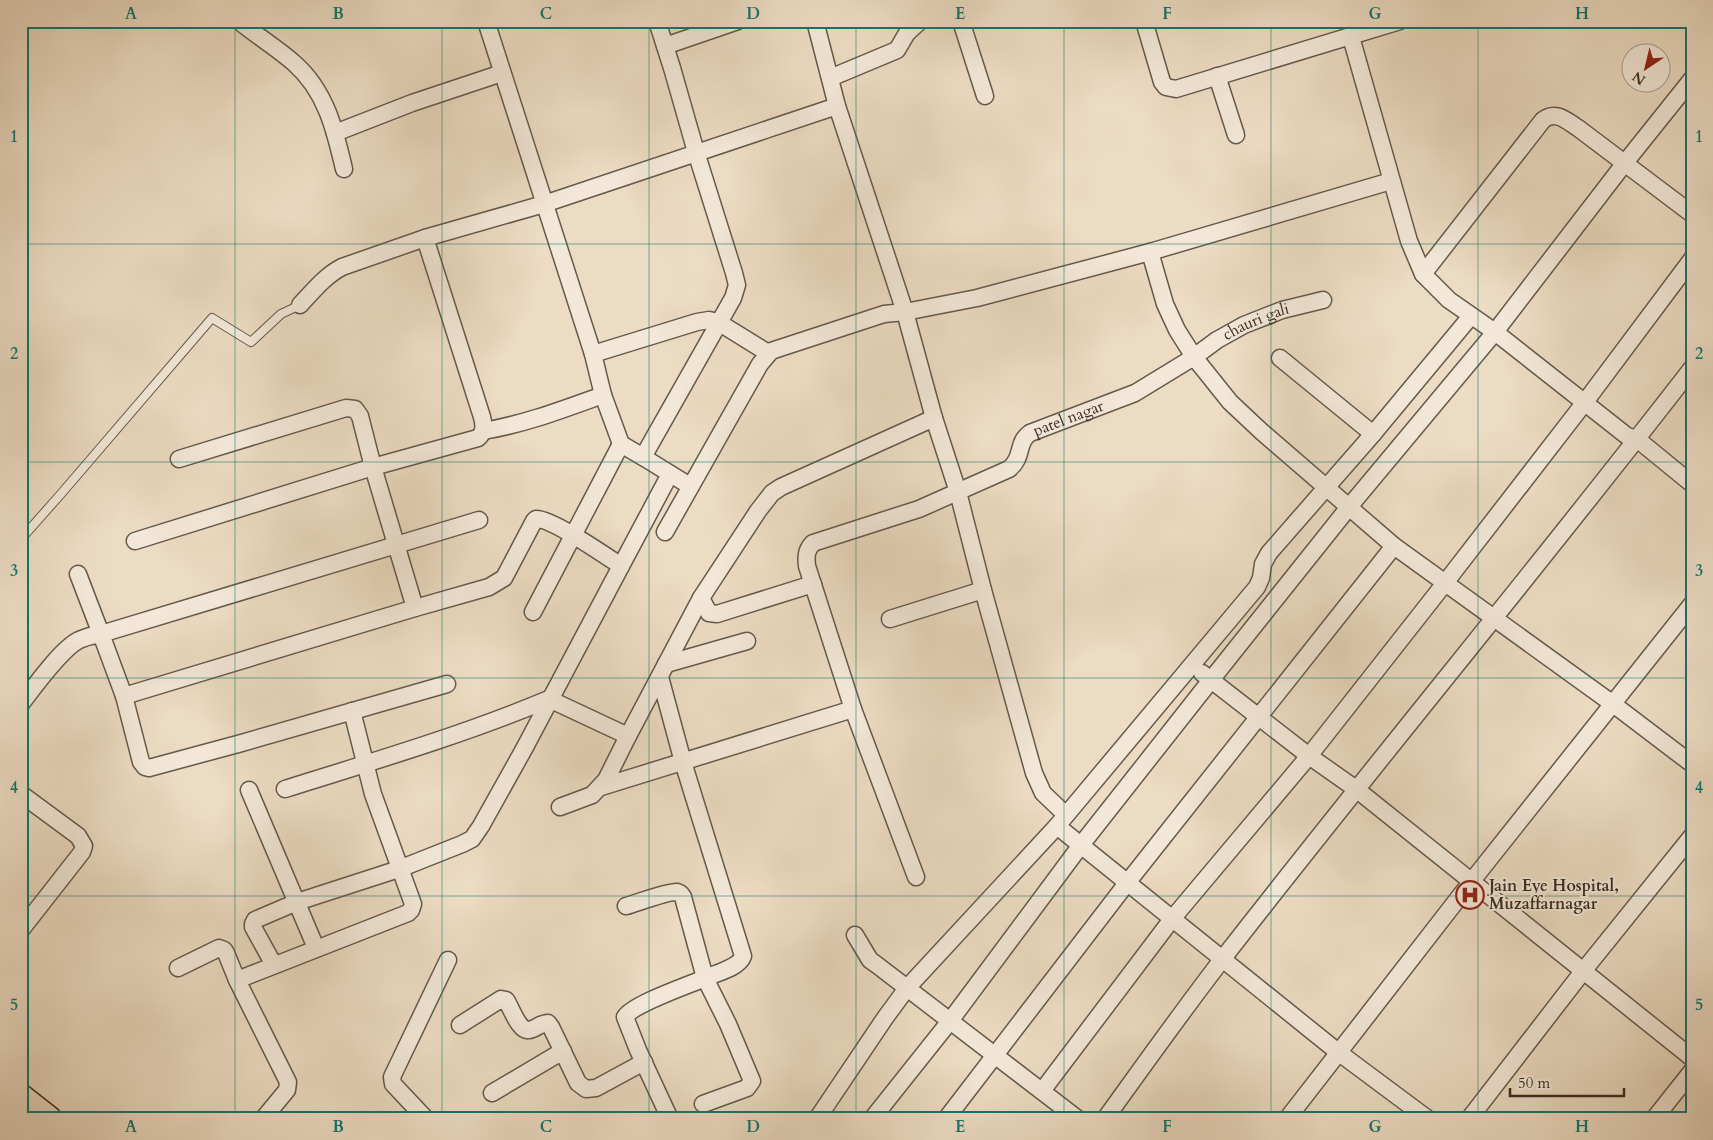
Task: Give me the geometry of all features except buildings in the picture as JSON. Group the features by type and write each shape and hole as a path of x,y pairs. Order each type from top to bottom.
{"main road":[{"path":"21,1097 49,1119"},
{"path":"21,1115 26,1119"}],"street":[{"path":"486,21 593,354 603,395 621,444 690,486"},
{"path":"643,457 733,298 736,285 734,272 657,21"},
{"path":"665,46 738,21"},
{"path":"815,21 837,106 905,312 934,418 958,492 982,590 1036,778 1043,793 1082,845 1338,1052 1428,1119"},
{"path":"830,78 897,50 907,33 920,21"},
{"path":"961,21 985,96"},
{"path":"1144,21 1162,82 1166,87 1176,89 1400,21"},
{"path":"246,23 306,75 317,90 333,123 344,169"},
{"path":"1352,37 1391,181 1409,241 1423,274 1449,300 1496,332 1627,436 1637,439 1692,484"},
{"path":"336,132 418,101 502,73"},
{"path":"1217,76 1236,135"},
{"path":"872,1119 950,1021 1082,845 1211,680 1349,507 1496,332 1624,164 1692,80"},
{"path":"300,305 324,279 337,269 425,238 544,204 837,106"},
{"path":"1423,274 1548,117 1559,116 1578,128 1692,214"},
{"path":"665,532 760,364 768,354 780,347 884,314 905,312 977,298 1150,252 1391,181"},
{"path":"135,542 373,468 478,438 483,431 482,417 425,238"},
{"path":"1150,252 1165,304 1177,330 1194,357 1230,402 1394,546 1613,704 1692,764"},
{"path":"1042,1091 1172,919 1309,756 1445,583 1585,402 1692,259"},
{"name":"chauri gali","path":"1194,357 1217,340 1244,325 1282,310 1323,300"},
{"path":"817,1119 884,1018 908,988 1062,820 1257,586 1261,578 1263,564 1269,553 1373,434 1472,316"},
{"path":"593,354 709,320 718,322 768,354"},
{"name":"patel nagar","path":"916,877 853,709 813,584 806,557 809,547 813,543 919,509 1013,466 1019,456 1022,440 1030,433 1135,393 1194,357"},
{"path":"1280,358 1373,434"},
{"path":"1105,1119 1223,958 1692,368"},
{"path":"483,431 509,427 603,395"},
{"path":"179,459 351,408 357,411 415,608"},
{"path":"560,808 592,794 606,780 701,598 746,528 772,493 781,487 934,418"},
{"path":"534,612 621,444"},
{"path":"274,965 253,924 255,920 297,902 399,869 462,844 476,834 524,749 670,474"},
{"path":"21,704 70,646 79,640 479,520"},
{"path":"124,696 489,587 504,578 536,520 543,520 573,536 621,566"},
{"path":"946,1119 1127,883 1394,546"},
{"path":"78,574 124,696 141,762 147,768 447,684"},
{"path":"701,598 709,613 716,614 813,584"},
{"path":"890,619 982,590"},
{"path":"1286,1119 1692,604"},
{"path":"663,670 747,641"},
{"path":"1192,665 1309,756 1356,789 1692,1058"},
{"path":"663,670 683,762 743,956 742,960 736,965 656,998 627,1014 625,1018 670,1119"},
{"path":"285,789 447,738 549,699 628,736"},
{"path":"601,787 853,709"},
{"path":"237,980 408,913 411,910 413,904 373,794 352,711"},
{"path":"249,790 316,948"},
{"path":"21,794 78,836 84,846 82,852 21,930"},
{"path":"1469,1119 1584,970 1692,836"},
{"path":"626,906 677,892 683,897 705,978 728,1024 752,1082 747,1088 703,1104"},
{"path":"855,935 870,960 1078,1119"},
{"path":"178,968 219,948 224,950 288,1082 287,1090 263,1119"},
{"path":"426,1119 393,1084 392,1077 448,960"},
{"path":"460,1025 501,999 506,1000 520,1027 524,1030 548,1023 578,1083 586,1089 596,1088 644,1062"},
{"path":"492,1093 563,1051"},
{"path":"1654,1119 1692,1071"}],"lane":[{"path":"21,538 212,318 251,342 281,314 300,305"}],"place":[{"name":"Jain Eye Hospital, Muzaffarnagar","path":"1470,895"}]}
